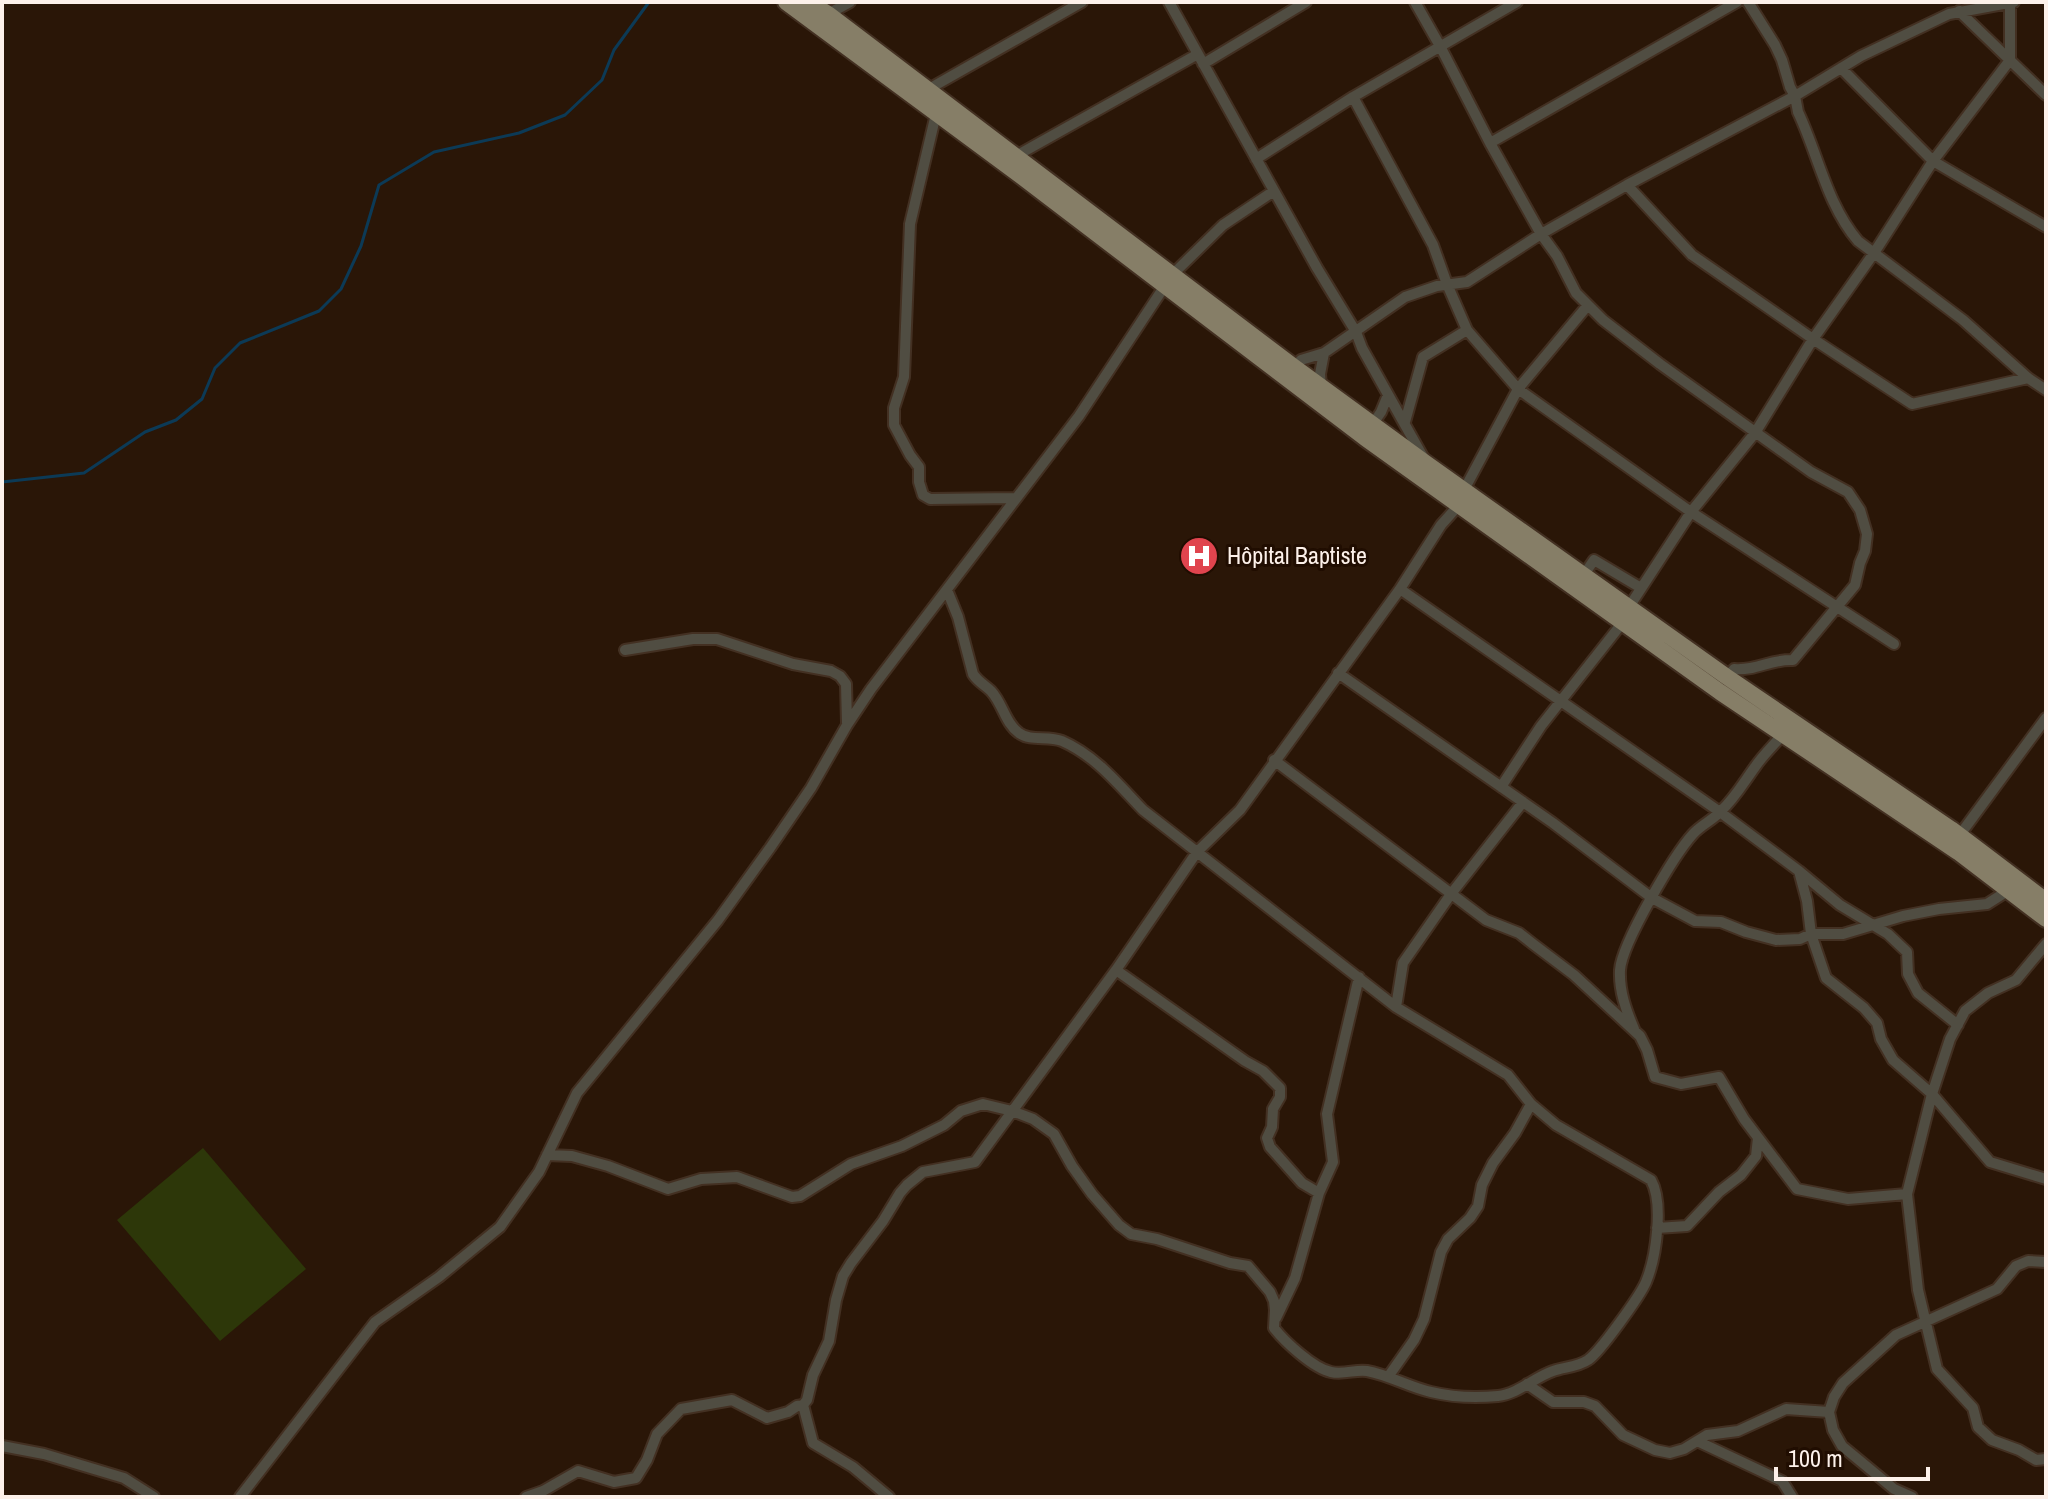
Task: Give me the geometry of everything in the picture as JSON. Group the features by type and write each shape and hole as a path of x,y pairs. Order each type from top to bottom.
{"main road":[{"path":"786,2 936,114 1320,384 1368,431 1626,615 1783,734 1958,852 2046,901"},
{"path":"809,2 1016,156 1323,404 1427,464 1461,497"},
{"path":"1626,615 1727,677 1959,836 2046,919"}],"street":[{"path":"828,14 850,2"},
{"path":"927,90 1082,2"},
{"path":"1169,2 1427,464"},
{"path":"1016,156 1306,2"},
{"path":"1415,2 1490,143 1576,293 1603,320 1660,364 1811,472 1848,492 1860,510 1867,534 1855,585 1793,660 1779,660 1750,670 1734,669 1727,677"},
{"path":"1256,159 1353,97 1517,2"},
{"path":"1490,143 1737,2"},
{"path":"1748,2 1775,45 1841,219 1858,241 1963,320 2028,378 2046,390"},
{"path":"1294,367 1301,360 1324,353 1405,297 1422,290 1467,282 1541,234 1627,185 1955,7 2012,3 2010,60 1933,161 1874,253 1813,339 1755,433 1691,512 1626,615 1541,726 1501,787"},
{"path":"1955,7 2046,95"},
{"path":"1841,68 1933,161 2046,227"},
{"path":"1353,97 1433,245 1467,330 1518,389 1691,512 1894,644"},
{"path":"936,114 910,224 904,377 894,408 894,425 919,467 923,495 930,499 1016,498"},
{"path":"1627,185 1692,255 1912,404 2028,378"},
{"path":"240,1497 375,1322 439,1277 500,1227 539,1172 577,1093 718,920 791,819 871,689 1079,416 1170,281 1223,225 1274,191"},
{"path":"531,1496 578,1471 614,1482 636,1478 657,1434 681,1409 732,1400 767,1418 803,1405 829,1341 843,1276 900,1193 923,1172 975,1162 1116,970 1197,852 1240,810 1400,589 1461,497 1518,389 1588,305"},
{"path":"1405,422 1423,357 1467,330"},
{"path":"1323,404 1320,374 1324,353"},
{"path":"1368,431 1388,395"},
{"path":"1580,582 1594,560 1641,588"},
{"path":"1400,589 1720,812 1840,905 1888,934 1907,952 1908,974 1918,993 1958,1025"},
{"path":"547,1155 572,1156 608,1166 668,1189 701,1179 737,1177 792,1197 800,1196 851,1164 902,1146 944,1125 961,1111 983,1104 1033,1119 1054,1134 1092,1194 1131,1234 1248,1266 1274,1301 1274,1328 1296,1350 1330,1372 1364,1370 1431,1392 1502,1396 1551,1371 1587,1361 1604,1343 1646,1282 1657,1228 1657,1194 1648,1177 1556,1125 1531,1104 1508,1075 1396,1007 1143,810 1090,758 1062,741 1024,736 1014,728 995,695 973,674 958,617 947,590"},
{"path":"625,650 693,639 717,639 793,664 831,671 844,679 846,684 847,725"},
{"path":"1338,673 1523,802 1652,898 1695,921 1721,922 1776,940 1800,939 1811,934 1843,934 1939,909 1987,904 2011,884"},
{"path":"1959,836 2046,718"},
{"path":"1634,1031 1624,1004 1621,965 1635,928 1686,843 1720,812 1783,734"},
{"path":"1274,760 1486,920 1511,929 1574,975 1640,1036 1655,1077 1681,1084 1719,1077 1744,1119 1797,1189 1848,1199 1907,1194"},
{"path":"1396,1007 1403,963 1451,894 1523,802"},
{"path":"1799,871 1811,934 1826,978 1864,1008 1877,1023 1881,1039 1893,1060 1932,1094 1990,1162 2046,1179"},
{"path":"2046,944 2016,980 1988,993 1965,1011 1950,1039 1932,1094 1907,1194 1918,1290 1937,1369 1973,1408 1978,1427 1992,1440 2036,1460 2046,1459"},
{"path":"1116,970 1263,1071 1280,1088 1267,1138 1270,1147 1302,1183 1319,1193"},
{"path":"1275,1320 1295,1278 1319,1193 1333,1162 1327,1114 1359,977"},
{"path":"1388,1377 1414,1340 1424,1319 1441,1252 1448,1239 1478,1206 1482,1185 1493,1163 1531,1104"},
{"path":"1657,1228 1687,1226 1749,1166 1756,1156 1758,1138"},
{"path":"1912,1497 1894,1489 1842,1446 1833,1430 1829,1412 1834,1397 1843,1383 1896,1335 1997,1289 2016,1266 2028,1261 2046,1262"},
{"path":"1527,1384 1553,1402 1584,1402 1595,1406 1623,1435 1655,1450 1670,1453 1684,1449 1707,1435 1738,1431 1786,1409 1829,1412"},
{"path":"803,1405 813,1443 853,1467 889,1497"},
{"path":"1697,1441 1782,1481 1792,1497"},
{"path":"2,1446 44,1454 124,1478 154,1497"}],"green space":[{"path":"203,1148 306,1269 220,1341 117,1220"}],"waterway":[{"path":"2,482 84,473 145,432 176,420 202,399 215,368 240,343 319,311 341,289 361,246 379,185 434,152 519,133 565,115 602,80 614,50 649,2"}],"place":[{"name":"Hôpital Baptiste","path":"1199,556"}]}
